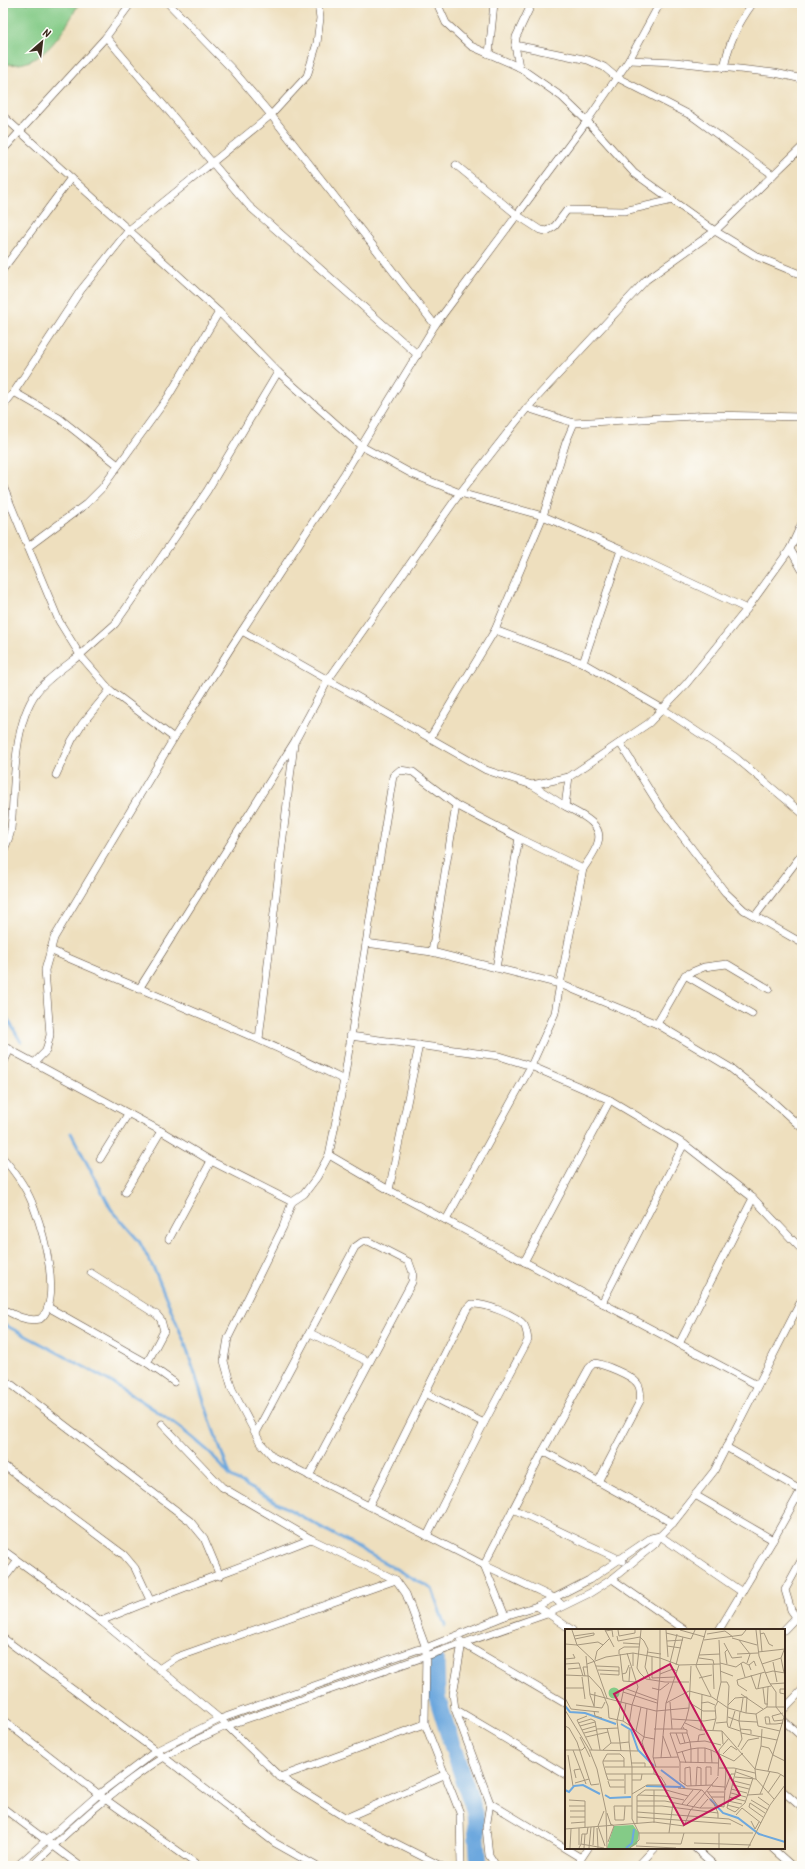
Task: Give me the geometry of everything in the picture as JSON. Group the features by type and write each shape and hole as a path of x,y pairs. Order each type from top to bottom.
{"street":[{"path":"3,150 106,36 131,3"},
{"path":"168,3 233,70 435,325"},
{"path":"3,406 14,392 81,290 129,230 270,115 307,76 317,43 320,18 318,3"},
{"path":"437,3 446,23 471,46 519,66 562,97 587,121 634,173 715,231 758,257 802,275"},
{"path":"489,54 494,3"},
{"path":"519,66 515,45 516,38 532,3"},
{"path":"35,1062 46,1051 50,1035 45,970 54,938 174,738 343,476 435,325 587,121 629,60 660,3"},
{"path":"724,68 728,45 743,16 753,3"},
{"path":"106,36 248,206 418,355"},
{"path":"515,45 588,60 604,67 616,77 692,116 773,175"},
{"path":"629,60 675,62 775,73 802,80"},
{"path":"3,116 219,312 278,372 360,446 412,474 460,492 543,516 621,550 747,609"},
{"path":"139,989 295,741 328,680 460,492 528,408 646,280 715,231 802,147"},
{"path":"456,166 517,215 540,230 547,231 555,226 567,210 624,211 673,200"},
{"path":"3,269 71,178"},
{"path":"28,547 86,504 102,488 168,397 219,312"},
{"path":"3,852 11,830 19,737 29,703 37,691 115,624 207,491 278,372"},
{"path":"14,392 59,418 118,465"},
{"path":"528,408 574,424 711,415 802,417"},
{"path":"430,738 495,630 543,516 566,442 574,424"},
{"path":"3,486 59,621 80,655 110,690 174,738"},
{"path":"532,785 568,777 649,723 686,684 747,609 790,549 802,524"},
{"path":"790,549 802,570"},
{"path":"583,663 621,550"},
{"path":"495,630 583,663 663,708 735,757 802,813"},
{"path":"242,631 486,770 532,785 590,820 597,828 599,841 583,869 554,1013 531,1066 446,1220"},
{"path":"56,775 72,740 82,724 110,690"},
{"path":"259,1039 295,741"},
{"path":"620,743 660,807 725,892 744,910 802,943"},
{"path":"562,1605 554,1598 484,1565 273,1457 260,1442 232,1389 224,1361 228,1338 283,1227 292,1202 304,1194 308,1189 317,1177 329,1155 344,1080 392,776 400,770 413,772 456,805 583,869"},
{"path":"565,806 568,777"},
{"path":"432,952 456,805"},
{"path":"496,968 519,838"},
{"path":"755,916 802,854"},
{"path":"366,943 432,952 560,984 657,1024 729,1067 772,1101 802,1128"},
{"path":"50,950 259,1039 344,1080"},
{"path":"657,1024 685,975 704,967 727,964 769,989"},
{"path":"685,975 752,1014"},
{"path":"350,1036 498,1056 531,1066 610,1100 684,1144 753,1198 802,1250"},
{"path":"389,1190 419,1045"},
{"path":"3,1064 6,1048 35,1062 161,1131 211,1161 292,1202"},
{"path":"524,1262 610,1100"},
{"path":"100,1159 128,1114"},
{"path":"125,1192 161,1131"},
{"path":"602,1303 684,1144"},
{"path":"329,1155 389,1190 756,1385"},
{"path":"3,1158 14,1171 34,1207 49,1264 51,1289 48,1307 43,1317 34,1320 23,1318 3,1309"},
{"path":"169,1240 211,1161"},
{"path":"679,1344 753,1198"},
{"path":"256,1433 355,1247 362,1242 368,1241 409,1262 413,1273 409,1288 309,1476"},
{"path":"91,1273 157,1315 161,1320 164,1331 147,1363"},
{"path":"32,1866 105,1800 163,1758 226,1726 425,1658 462,1643 547,1614 562,1605 590,1593 612,1579 655,1544 660,1536 674,1523 714,1472 756,1385 802,1299"},
{"path":"369,1506 467,1309 472,1304 491,1306 523,1324 528,1340 484,1423 428,1536"},
{"path":"48,1307 147,1363 174,1382"},
{"path":"310,1333 369,1362"},
{"path":"505,1616 484,1565 543,1451 589,1368 594,1363 600,1364 632,1378 637,1383 641,1393 640,1401 599,1480"},
{"path":"3,1378 190,1521 204,1538 220,1576"},
{"path":"425,1393 484,1423"},
{"path":"162,1424 222,1487 311,1539 396,1580 406,1594 426,1648 425,1724 446,1774 460,1813 461,1866"},
{"path":"720,1629 801,1490 726,1447"},
{"path":"543,1451 599,1480 674,1523"},
{"path":"3,1465 124,1555 135,1568 150,1600"},
{"path":"696,1495 773,1540"},
{"path":"513,1509 622,1559 628,1566"},
{"path":"17,1866 99,1794 156,1751 220,1719 416,1650 426,1648 505,1616 537,1606 590,1580 650,1538 660,1536 742,1592"},
{"path":"101,1621 150,1600 220,1576 311,1539"},
{"path":"3,1550 17,1562 101,1621 220,1719 280,1777 346,1818 442,1866"},
{"path":"796,1617 791,1610 785,1590 802,1559"},
{"path":"3,1580 17,1562"},
{"path":"612,1579 684,1629"},
{"path":"159,1669 177,1657 396,1580"},
{"path":"537,1606 570,1629"},
{"path":"785,1629 802,1611"},
{"path":"458,1635 462,1643 565,1703"},
{"path":"3,1638 156,1751 163,1758 275,1843 316,1866"},
{"path":"462,1643 453,1694 455,1709 490,1803 486,1828 489,1855 496,1866"},
{"path":"785,1708 802,1690"},
{"path":"455,1709 565,1774"},
{"path":"3,1720 105,1800 199,1866"},
{"path":"785,1722 802,1737"},
{"path":"280,1777 425,1724"},
{"path":"346,1818 446,1774"},
{"path":"785,1793 802,1808"},
{"path":"490,1803 565,1848"},
{"path":"3,1808 80,1866"},
{"path":"566,1849 581,1858"},
{"path":"576,1866 587,1849"},
{"path":"638,1866 653,1849"},
{"path":"696,1849 715,1866"},
{"path":"773,1849 792,1866"}],"green space":[{"path":"3,3 79,3 69,22 48,49 29,61 13,64 3,64"}],"waterway":[{"path":"3,1011 21,1042"},
{"path":"71,1133 111,1209 139,1241 156,1273 184,1341 230,1475"},
{"path":"3,1324 83,1366 160,1413 207,1450 231,1477 432,1589 445,1626"},
{"path":"436,1662 437,1697 475,1813 479,1866"}]}
